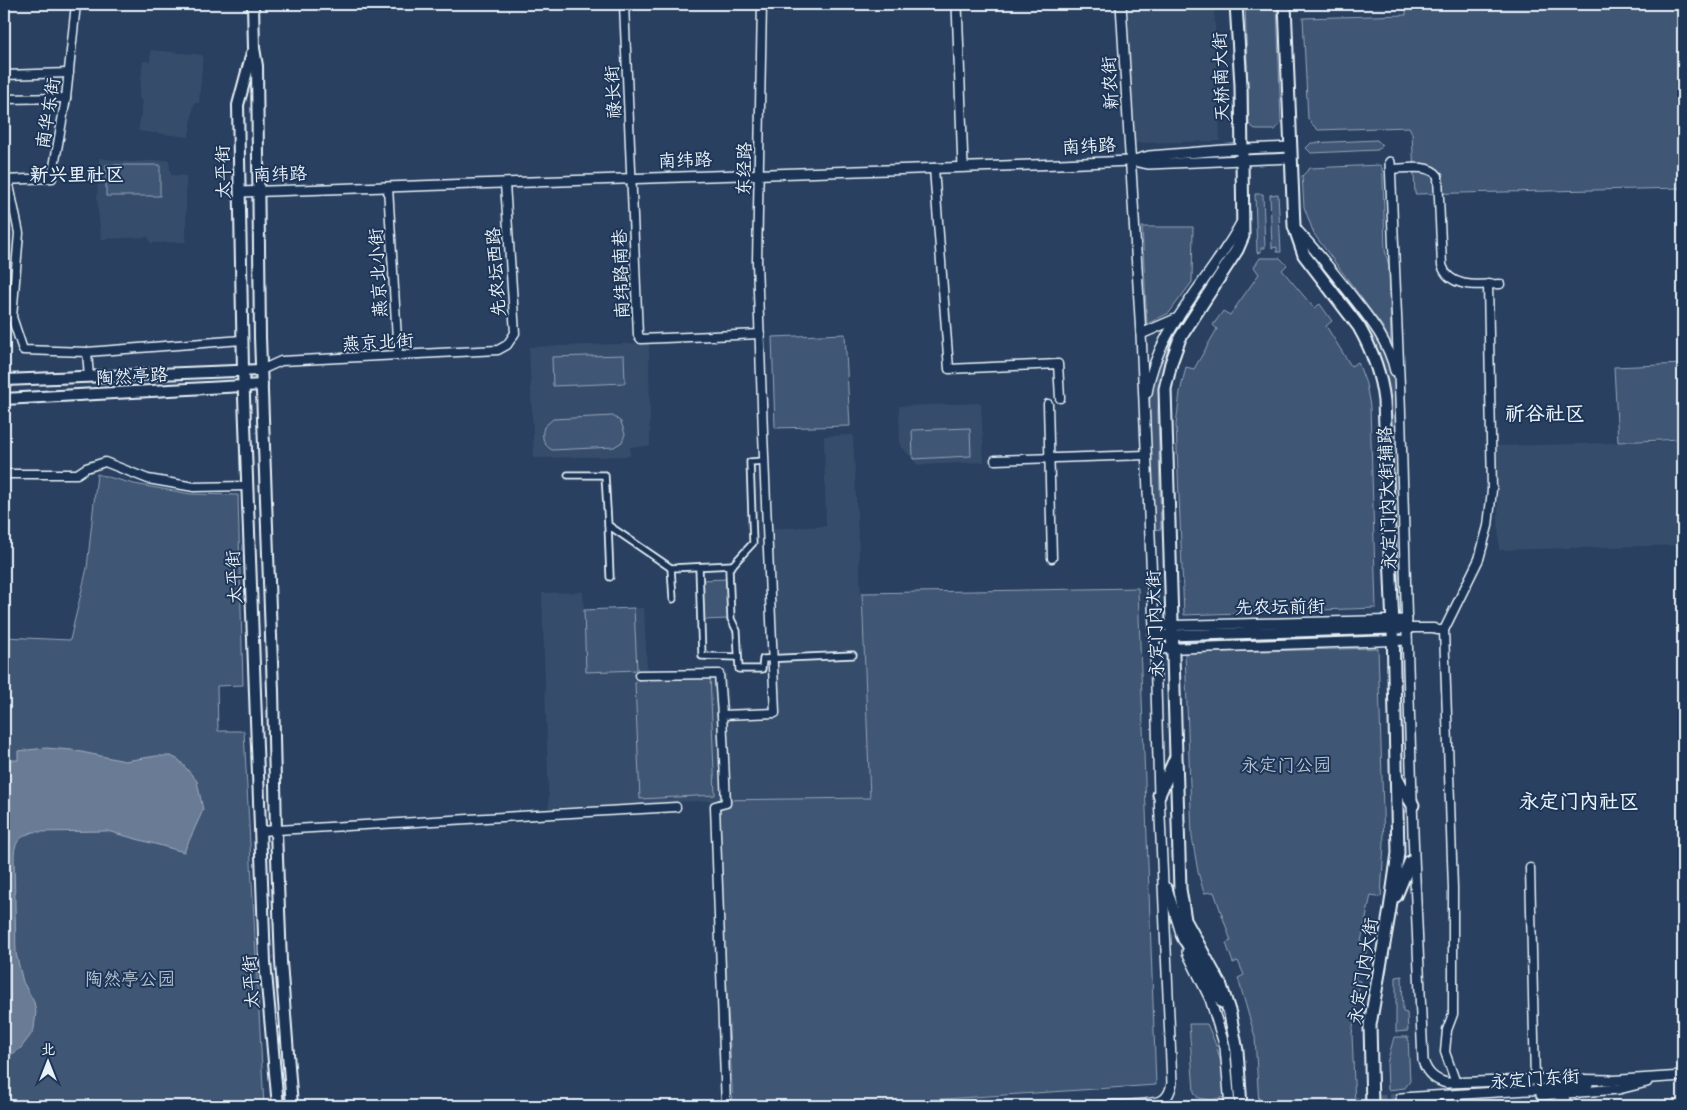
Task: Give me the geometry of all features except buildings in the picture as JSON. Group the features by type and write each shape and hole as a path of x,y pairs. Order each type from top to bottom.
{"main road":[{"name":"太平街","path":"253,4 254,48 257,66 261,370 273,690 276,830 281,962 292,1106"},
{"name":"天桥南大街","path":"1236,4 1242,154"},
{"path":"1285,4 1291,152"},
{"name":"太平街","path":"254,48 238,104 243,386 265,962 278,1106"},
{"name":"永定门内大街","path":"1291,152 1294,226 1304,255 1366,338 1374,356 1382,384 1385,417 1393,631 1398,853 1370,1025 1372,1106"},
{"name":"永定门内大街","path":"1241,1106 1237,1050 1230,1014 1222,986 1185,920 1180,889 1165,389 1171,363 1180,338 1208,295 1220,267 1237,250 1243,236 1242,154"},
{"name":"陶然亭路","path":"4,380 261,370"},
{"name":"陶然亭路","path":"4,399 262,386"},
{"name":"先农坛前街","path":"1154,638 1407,631"},
{"path":"1159,795 1177,756"},
{"path":"1396,777 1414,805"},
{"path":"1390,909 1410,862"},
{"path":"1182,935 1230,1014"}],"street":[{"name":"南华东街","path":"6,180 52,178 66,98 76,4"},
{"name":"禄长街","path":"624,4 632,178"},
{"name":"东经路","path":"722,715 775,713 757,262 762,4"},
{"path":"957,4 963,168"},
{"name":"新农街","path":"1121,4 1130,161"},
{"path":"4,74 69,73"},
{"path":"4,99 66,98"},
{"name":"南纬路","path":"240,192 963,168 1130,161 1149,156 1291,152"},
{"path":"1098,1106 1152,1103 1161,1100 1169,1094 1171,1088 1145,413 1130,161"},
{"path":"1390,166 1427,168 1434,171 1439,179 1443,269 1447,275 1456,282 1466,284 1500,284"},
{"name":"永定门内大街辅路","path":"1390,166 1400,398 1414,805 1413,833"},
{"path":"934,168 949,369 1058,364 1060,398"},
{"name":"南纬路南巷","path":"632,178 638,334 642,339 760,334"},
{"path":"6,180 19,233 8,318 23,350 87,352 242,340"},
{"name":"先农坛西路","path":"498,350 507,345 515,333 505,184"},
{"name":"燕京北小街","path":"388,187 398,356"},
{"path":"1294,226 1325,262 1382,336 1392,360 1400,398"},
{"path":"1145,413 1149,384 1155,362 1178,318 1198,288 1220,267"},
{"path":"1456,1083 1445,1052 1447,1030 1453,1014 1453,888 1440,630 1479,559 1491,506 1488,284"},
{"path":"1141,334 1178,318"},
{"name":"燕京北街","path":"261,370 281,361 498,350"},
{"path":"87,352 89,377"},
{"path":"1048,404 1052,558"},
{"path":"995,460 1146,455"},
{"path":"764,461 750,462 753,542 729,569 732,619 737,631 739,669 762,669 763,659 853,655"},
{"path":"4,474 77,474 86,468 105,462 148,479 194,487 246,486"},
{"path":"568,476 605,475 610,577"},
{"path":"608,526 671,568 733,565"},
{"path":"699,567 702,656 738,657"},
{"path":"671,568 673,599"},
{"path":"1407,631 1434,628 1440,630"},
{"path":"639,676 719,674 726,803 715,806 726,1106"},
{"path":"260,831 676,807"},
{"path":"1413,833 1423,1061 1427,1070 1435,1079 1456,1083 1610,1080"},
{"path":"1410,862 1413,833"},
{"path":"1530,868 1535,1080"},
{"path":"1164,876 1188,954 1210,999 1225,1047 1230,1106"},
{"name":"永定门东街","path":"1669,1076 1619,1089 1581,1093 1401,1101 1545,1089 1610,1080 1669,1076 1683,1076"},
{"path":"1549,1106 1561,1104 1581,1093"}],"shaded area":[{"path":"1128,4 1214,4 1220,141 1133,143"},
{"path":"151,50 203,55 199,103 194,103 189,137 138,131 143,101 139,99 143,61 150,62"},
{"path":"99,158 131,162 169,160 171,175 186,176 186,242 150,243 149,237 101,239 97,200"},
{"path":"649,343 650,446 630,447 630,456 534,458 529,347"},
{"path":"981,403 984,462 918,465 900,445 899,406"},
{"path":"853,435 871,798 721,800 549,808 542,593 583,592 584,610 644,608 647,671 727,670 728,705 731,708 766,707 769,705 768,668 772,668 767,529 826,526 824,436"},
{"path":"1683,441 1683,545 1499,550 1497,446"},
{"path":"46,748 72,750 125,761 156,756 171,756 179,760 197,781 203,810 184,852 107,831 33,832 20,839 16,845 14,858 16,953 23,982 34,1002 36,1012 34,1029 30,1036 20,1049 4,1059 4,760 18,760 18,751"}],"green space":[{"path":"1245,4 1277,4 1281,123 1275,130 1256,130 1249,124"},
{"path":"1406,4 1683,4 1683,188 1415,194 1412,133 1409,127 1318,130 1308,120 1303,18 1406,15"},
{"path":"1377,140 1382,145 1378,150 1311,153 1306,148 1311,143"},
{"path":"106,165 160,165 160,196 106,196"},
{"path":"1380,165 1383,176 1385,250 1389,267 1391,343 1383,327 1314,234 1304,207 1302,176 1310,168"},
{"path":"1255,194 1263,194 1265,248 1261,248 1261,252 1257,253"},
{"path":"1278,194 1281,252 1277,252 1277,247 1272,248 1270,195"},
{"path":"1142,227 1193,227 1192,282 1169,313 1147,324"},
{"path":"1260,258 1280,258 1287,265 1282,270 1314,308 1320,304 1332,321 1326,326 1351,366 1358,362 1366,384 1370,406 1376,608 1184,615 1176,425 1180,392 1186,367 1194,369 1217,329 1213,325 1223,311 1230,315 1259,274 1254,267"},
{"path":"1350,301 1378,340 1394,380 1400,431 1400,499 1393,499 1392,424 1384,368 1372,339 1350,304"},
{"path":"1188,312 1172,343 1159,386 1161,529 1152,530 1150,396 1155,374 1166,345"},
{"path":"845,334 850,426 775,428 772,337"},
{"path":"624,355 625,383 553,386 552,357"},
{"path":"1683,364 1683,439 1618,442 1614,367"},
{"path":"613,416 621,422 625,434 622,442 614,447 552,450 544,440 544,427 553,419"},
{"path":"970,428 971,456 913,459 912,430"},
{"name":"陶然亭公园","path":"97,474 134,484 191,494 238,495 243,685 217,686 218,731 244,731 264,1106 4,1106 4,637 70,640 87,568"},
{"path":"726,579 728,619 704,620 702,580"},
{"path":"1138,588 1156,1085 838,1106 733,1106 717,800 870,798 862,593"},
{"path":"634,608 637,670 586,672 584,610"},
{"name":"永定门公园","path":"1378,648 1384,843 1381,897 1371,895 1360,946 1367,948 1363,967 1358,966 1355,980 1360,981 1352,1034 1355,1106 1259,1106 1255,1037 1238,978 1244,975 1238,961 1233,963 1226,943 1231,941 1214,892 1204,893 1192,837 1185,653"},
{"path":"710,675 715,795 640,799 635,683 643,678"},
{"path":"1402,976 1403,1012 1407,1013 1408,1031 1396,1032 1396,977"},
{"path":"1189,1024 1207,1024 1220,1060 1225,1097 1211,1100 1198,1098 1194,1092"},
{"path":"1394,1037 1408,1037 1410,1081 1405,1088 1388,1090 1387,1063"}],"tunnel":[{"path":"1296,1106 1401,1098"}],"district":[{"name":"新兴里社区","path":"77,174"},
{"name":"祈谷社区","path":"1545,413"},
{"name":"永定门内社区","path":"1579,801"}]}
